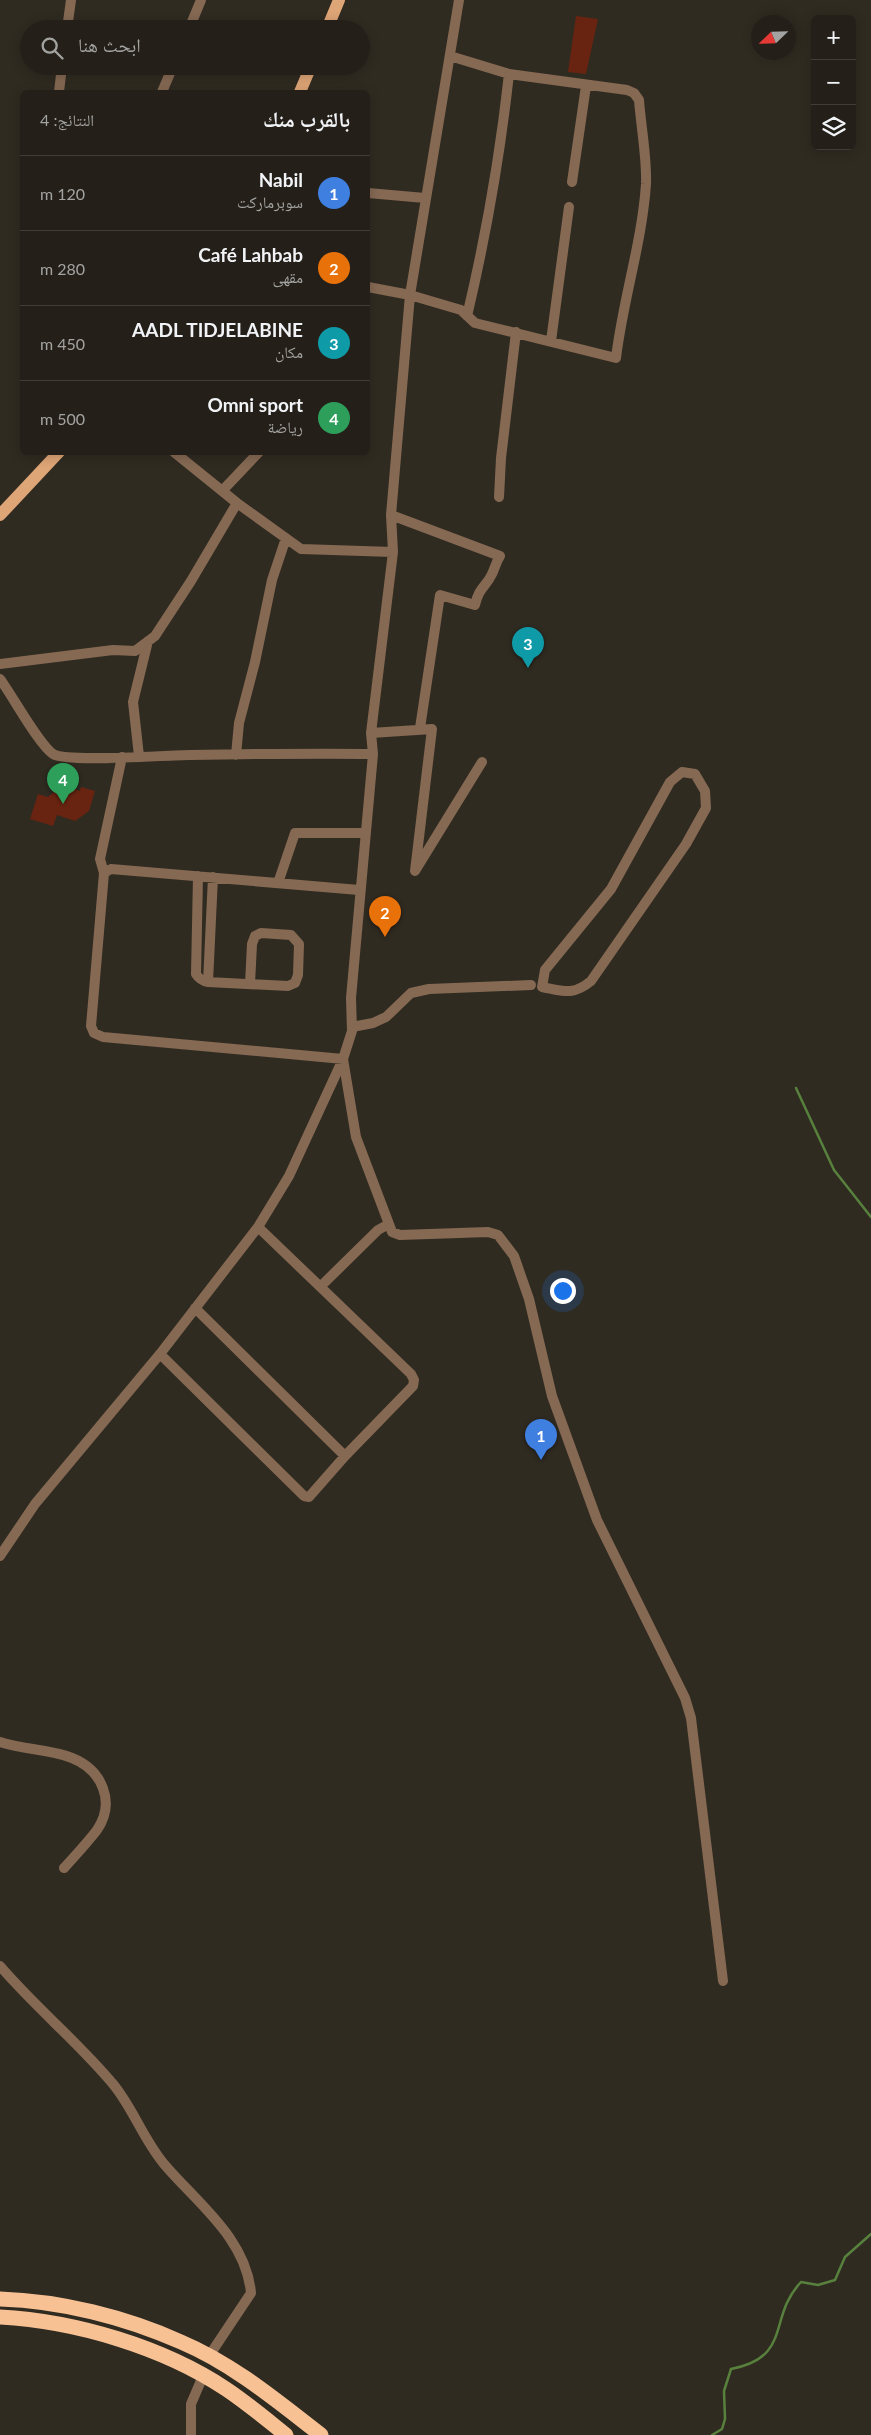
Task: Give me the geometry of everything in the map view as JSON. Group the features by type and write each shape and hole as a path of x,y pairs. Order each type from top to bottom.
{"highway":[{"path":"0,2299 50,2303 132,2323 182,2342 256,2385 321,2435"},
{"path":"0,2317 50,2324 117,2338 203,2376 225,2389 286,2435"}],"main road":[{"path":"331,20 339,0"},
{"path":"301,90 307,75"},
{"path":"0,515 56,455"}],"street":[{"path":"68,20 71,0"},
{"path":"193,20 201,0"},
{"path":"0,1556 35,1504 160,1354 258,1227 289,1176 343,1059 352,1031 351,998 359,890 373,754 371,733 393,552 391,515 410,294 459,0"},
{"path":"370,287 410,294 461,310 475,323 616,358 643,210 646,181 639,100 634,93 627,90 586,86 509,74 450,56"},
{"path":"467,316 483,247 500,151 509,74"},
{"path":"59,90 61,75"},
{"path":"163,90 169,75"},
{"path":"572,182 586,86"},
{"path":"370,193 426,198"},
{"path":"551,341 569,207"},
{"path":"499,497 501,458 516,332"},
{"path":"178,455 223,490 237,504 301,549 393,552"},
{"path":"223,490 256,455"},
{"path":"0,664 113,650 135,651 155,636 191,581 237,504"},
{"path":"391,515 500,556 492,574 478,591 475,605 440,595 420,728"},
{"path":"236,755 239,723 255,662 272,580 286,538"},
{"path":"138,756 133,702 148,642"},
{"path":"0,679 42,742 53,754 63,757 86,759 122,756 373,754"},
{"path":"371,733 420,728 432,729 415,871 482,762"},
{"path":"122,756 100,859 104,873 91,1026 94,1033 103,1037 343,1059"},
{"path":"352,1027 374,1023 386,1017 412,993 429,989 536,986 567,992 580,990 591,980 686,844 706,808 705,791 695,774 682,772 670,782 610,889 545,970 536,986"},
{"path":"278,883 295,833 365,833"},
{"path":"104,873 111,869 359,890"},
{"path":"198,876 196,974 200,979 208,982 288,986 294,983 298,975 299,944 296,938 290,935 261,934 254,936 250,984"},
{"path":"208,982 213,877"},
{"path":"343,1059 356,1137 392,1232 400,1235 488,1232 498,1235 514,1256 529,1300 552,1396 597,1520 685,1698 689,1711 723,1981"},
{"path":"320,1286 378,1230 388,1225"},
{"path":"160,1354 304,1496 309,1498 345,1456 413,1386 414,1380 411,1374 258,1227"},
{"path":"195,1308 345,1456"},
{"path":"0,1742 71,1757 98,1776 106,1792 105,1808 98,1828 64,1868"},
{"path":"0,1966 23,1993 90,2057 115,2086 144,2138 158,2157 224,2230 243,2258 251,2293 209,2356"},
{"path":"191,2435 191,2404 203,2376"}],"shaded area":[{"path":"576,16 598,19 586,74 568,72"},
{"path":"65,783 66,786 80,791 81,787 95,791 89,811 75,821 57,815 53,826 30,819 38,794 48,797"}],"waterway":[{"path":"796,1088 834,1170 871,1217"},
{"path":"712,2435 722,2429 725,2419 724,2391 731,2369 750,2363 763,2355 771,2346 784,2309 801,2282 818,2285 835,2280 845,2257 871,2234"}],"place":[{"name":"AADL TIDJELABINE","path":"528,668"},
{"name":"Omni sport","path":"63,804"},
{"name":"Café Lahbab","path":"385,937"},
{"name":"Nabil","path":"541,1460"}]}
